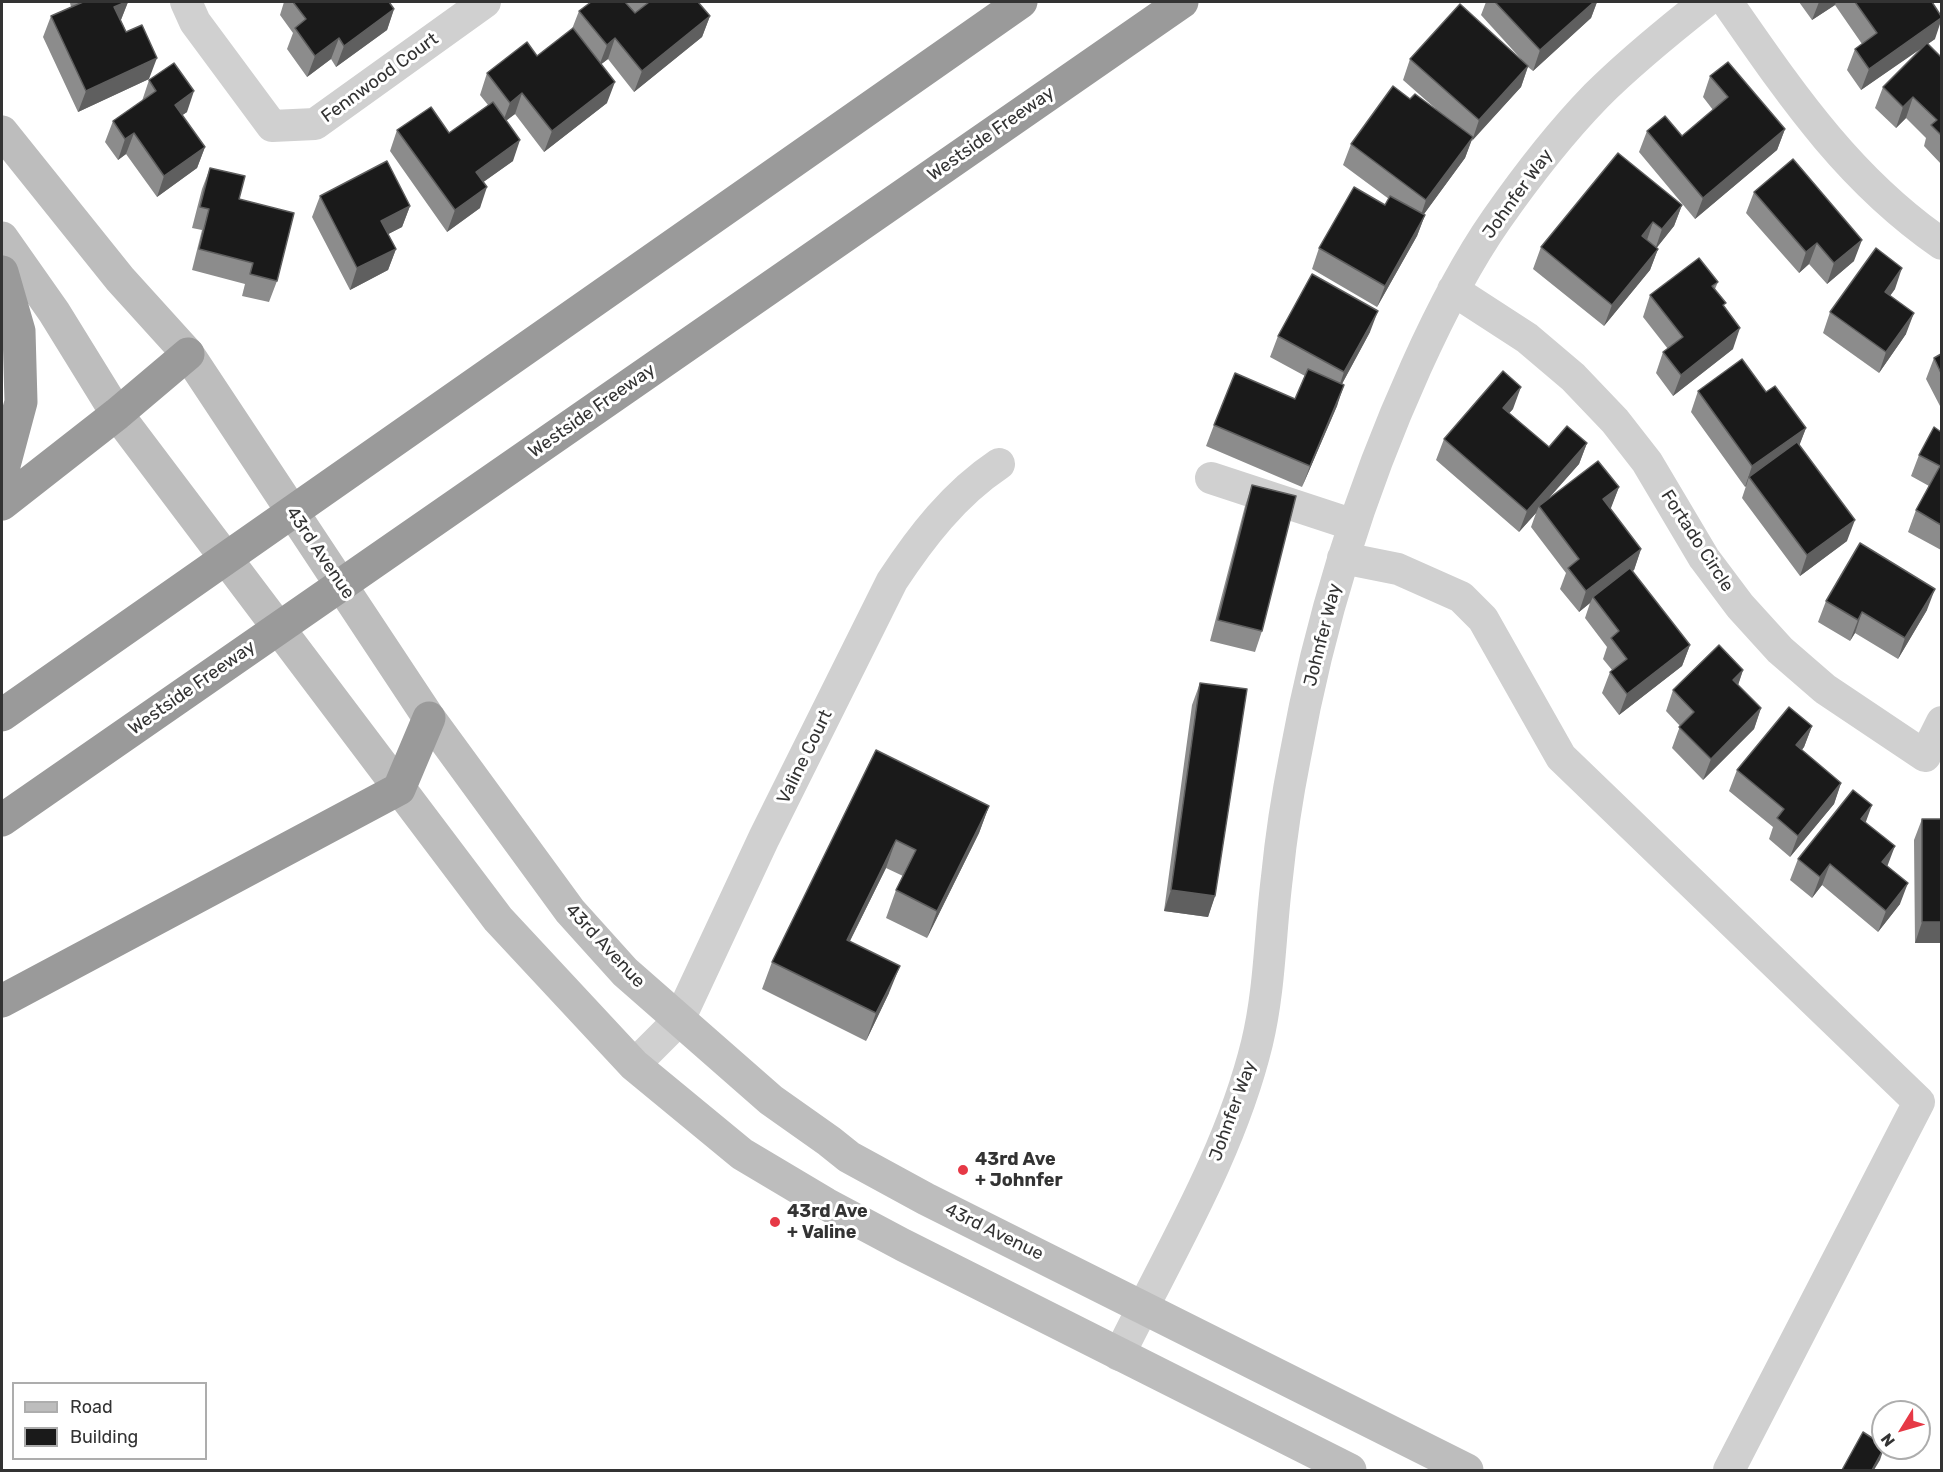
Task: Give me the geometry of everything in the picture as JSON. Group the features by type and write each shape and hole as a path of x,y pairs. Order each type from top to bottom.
{"highway":[{"path":"2,715 1021,2"},
{"name":"Westside Freeway","path":"2,820 1182,2"},
{"path":"2,272 20,331 21,402 2,473"},
{"path":"2,504 117,414 188,354"},
{"path":"2,1001 399,789 429,718"}],"main road":[{"name":"43rd Avenue","path":"2,132 120,279 188,354 429,718 570,911 625,972 771,1100 849,1157 926,1199 1467,1470"},
{"path":"2,238 54,312 117,414 498,920 634,1065 742,1154 826,1204 1119,1355 1350,1470"}],"street":[{"name":"Fennwood Court","path":"186,2 195,22 272,126 315,124 485,2"},
{"name":"Johnfer Way","path":"1119,1355 1222,1150 1241,1100 1258,1040 1294,758 1313,670 1343,558 1395,412 1453,290 1494,222 1542,158 1594,98 1653,43 1705,2"},
{"path":"1727,2 1821,133 1868,184 1941,244"},
{"name":"Fortado Circle","path":"1453,290 1527,338 1573,377 1615,421 1647,462 1704,558 1740,606 1780,650 1825,689 1925,756 1941,722"},
{"name":"Valine Court","path":"634,1065 679,1020 764,838 892,581 917,544 950,505 999,464"},
{"path":"1211,478 1354,525"},
{"path":"1343,558 1398,568 1461,597 1483,619 1561,757 1919,1102 1729,1470"}],"building":[{"path":"83,2 126,2 114,7 126,32 142,25 157,58 86,91 51,16"},
{"path":"293,2 389,2 394,9 344,46 339,38 315,56 295,28 306,19"},
{"path":"591,2 625,2 635,13 647,2 698,2 710,16 642,71 615,38 607,45 579,11"},
{"path":"1495,2 1594,2 1540,50"},
{"path":"1855,2 1932,2 1941,18 1869,69 1855,49 1877,33"},
{"path":"1460,4 1528,66 1479,120 1410,59"},
{"path":"573,28 615,82 552,131 522,93 510,103 487,73 527,42 537,56"},
{"path":"1927,43 1941,57 1941,135 1931,125 1937,120 1913,97 1903,107 1883,87"},
{"path":"1728,62 1785,129 1703,198 1647,131 1665,116 1682,136 1728,97 1710,76"},
{"path":"174,63 194,91 175,105 205,147 164,176 134,133 125,139 113,121 156,91 149,80"},
{"path":"1393,86 1410,99 1415,94 1473,137 1426,200 1351,144"},
{"path":"493,102 520,140 476,172 487,187 455,210 397,130 431,107 449,133"},
{"path":"1618,153 1682,205 1662,229 1653,222 1642,236 1658,249 1612,305 1541,247"},
{"path":"1793,159 1862,240 1834,263 1817,243 1806,252 1754,192"},
{"path":"387,161 410,206 381,221 396,249 357,268 320,196"},
{"path":"210,168 245,176 239,199 294,213 277,281 250,274 253,263 199,249 209,209 200,207"},
{"path":"1354,187 1385,205 1390,196 1425,215 1385,286 1319,248"},
{"path":"1876,248 1902,268 1885,292 1914,313 1886,352 1830,312"},
{"path":"1699,258 1718,282 1712,286 1726,303 1723,305 1740,328 1681,375 1663,352 1683,337 1650,295"},
{"path":"1312,274 1378,311 1344,372 1278,336"},
{"path":"1941,354 1941,373 1934,358"},
{"path":"1742,359 1766,392 1775,386 1806,428 1752,466 1698,391"},
{"path":"1308,369 1344,385 1310,466 1214,425 1235,373 1295,399"},
{"path":"1503,371 1521,387 1503,408 1549,447 1567,426 1587,443 1527,511 1444,439"},
{"path":"1934,427 1941,432 1941,525 1916,510 1940,466 1919,455"},
{"path":"1797,442 1855,520 1807,555 1749,477"},
{"path":"1598,461 1619,487 1603,499 1641,549 1586,591 1568,568 1579,559 1539,506"},
{"path":"1252,485 1296,496 1262,631 1218,620"},
{"path":"1860,543 1935,589 1905,638 1862,612 1858,620 1826,601"},
{"path":"1630,568 1690,645 1627,694 1610,672 1627,659 1611,638 1619,631 1593,597"},
{"path":"1719,645 1743,670 1733,680 1761,708 1711,759 1679,727 1694,712 1673,690"},
{"path":"1200,683 1247,689 1215,896 1171,890"},
{"path":"1789,707 1812,726 1796,745 1841,783 1798,836 1777,818 1784,809 1737,770"},
{"path":"876,750 989,806 937,911 896,890 916,850 896,840 847,940 900,966 876,1013 772,962"},
{"path":"1853,790 1872,805 1861,819 1895,846 1882,862 1908,883 1886,911 1830,864 1820,877 1798,859"},
{"path":"1922,819 1941,819 1941,922 1922,922"},
{"path":"1863,1432 1871,1437 1871,1460 1877,1460 1872,1470 1842,1470"}],"place":[{"name":"43rd Ave + Johnfer","path":"963,1170"},
{"name":"43rd Ave + Valine","path":"775,1222"}]}
